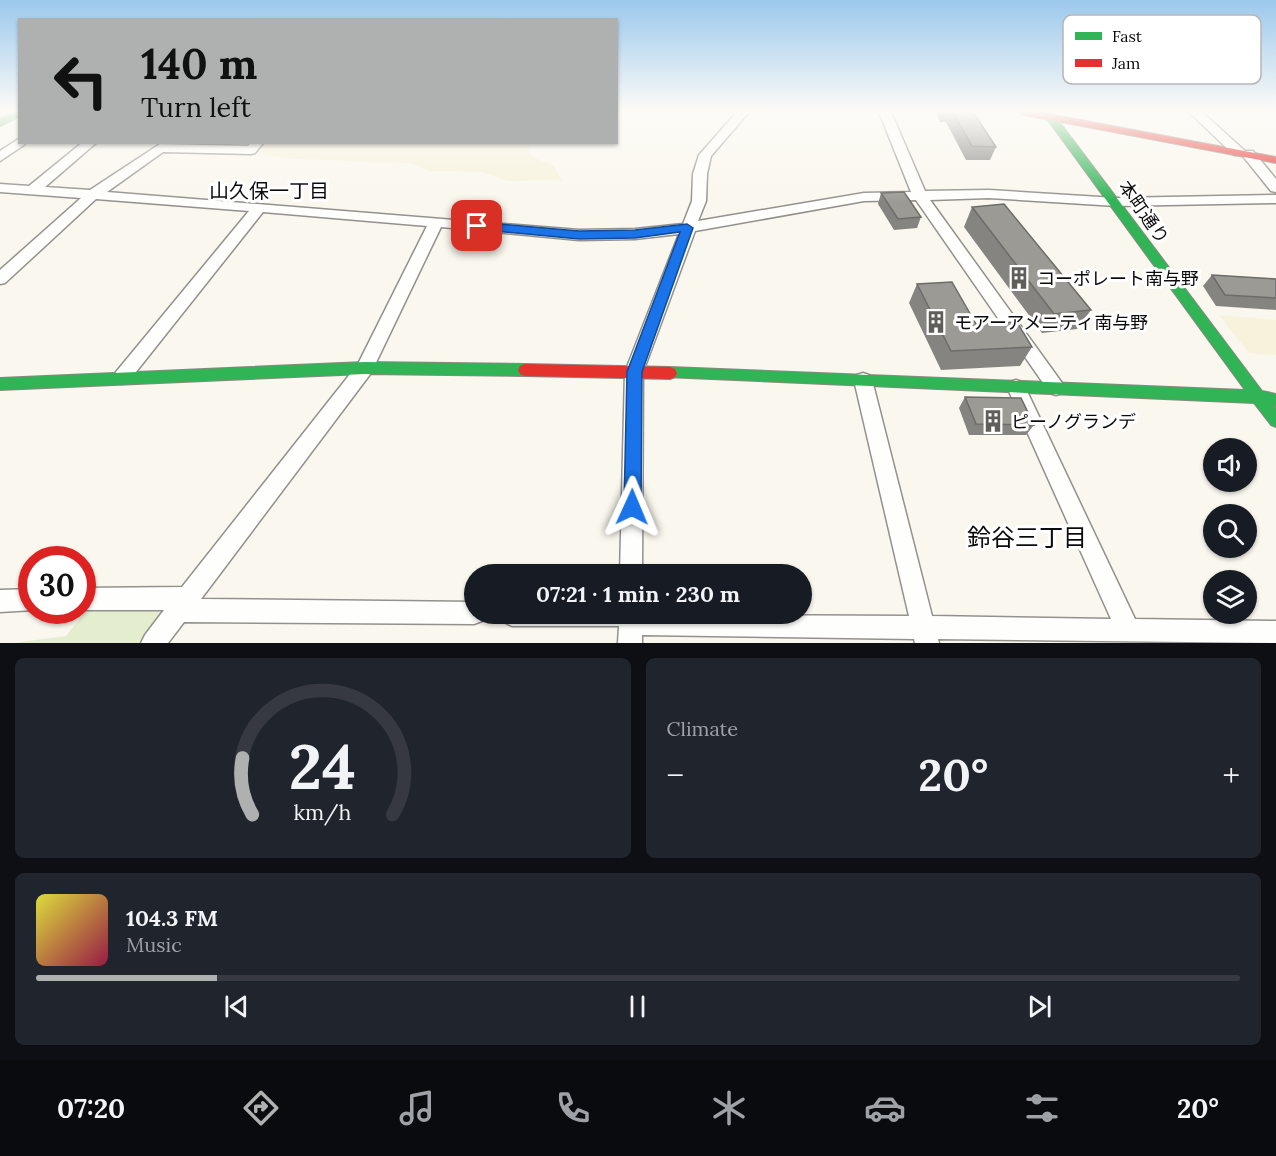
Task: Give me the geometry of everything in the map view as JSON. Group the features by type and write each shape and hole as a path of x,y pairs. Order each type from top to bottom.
{"main road":[{"name":"本町通り","path":"1070,142 1276,421"},
{"path":"1189,142 1276,160"},
{"path":"0,384 365,368 634,372 863,380 1260,397 1276,400"}],"street":[{"path":"631,564 634,372 699,201 700,174 705,155 716,142"},
{"path":"897,142 919,194 1056,388"},
{"path":"1231,142 1276,188"},
{"path":"0,157 18,144"},
{"path":"33,190 89,144"},
{"path":"0,279 93,195 164,147 251,150 256,144"},
{"path":"0,188 259,207 579,235 635,234 687,228 864,197 919,194 989,194 1116,202 1276,200"},
{"path":"123,378 259,207"},
{"path":"153,643 365,368 436,223"},
{"path":"863,380 925,635"},
{"path":"1016,387 1128,631"},
{"path":"0,601 18,600"},
{"path":"96,600 464,613"},
{"path":"630,624 925,635 1128,631 1276,633"}],"shaded area":[{"path":"266,144 530,144 529,153 553,165 562,180 508,181 482,172 429,171 411,163 294,159 259,154"},
{"path":"1219,315 1276,320 1276,355 1249,353"}],"green space":[{"path":"96,604 167,607 138,643 13,643 66,636 75,624 96,624"}],"building":[{"path":"970,142 993,142 996,147 972,146"},
{"path":"904,192 921,217 898,219 881,193"},
{"path":"1004,204 1091,310 1054,314 972,207"},
{"path":"1212,275 1276,279 1276,298 1225,295"},
{"path":"952,282 976,324 1017,322 1032,347 951,351 917,284"},
{"path":"965,397 1021,398 1034,425 976,424"}],"traffic: fast":[{"path":"1070,142 1276,421"},
{"path":"0,384 365,368 525,370"},
{"path":"670,373 1260,397 1276,400"}],"traffic: jam":[{"path":"1182,142 1276,160"},
{"path":"525,370 670,373"}],"place":[{"name":"コーポレート南与野","path":"1019,278"},
{"name":"モアーアメニティ南与野","path":"936,322"},
{"name":"ピーノグランデ","path":"993,421"}],"district":[{"name":"山久保一丁目","path":"269,190"},
{"name":"鈴谷三丁目","path":"1027,537"}],"route":[{"path":"477,226 579,235 635,234 687,228 634,372 632,507"}]}
